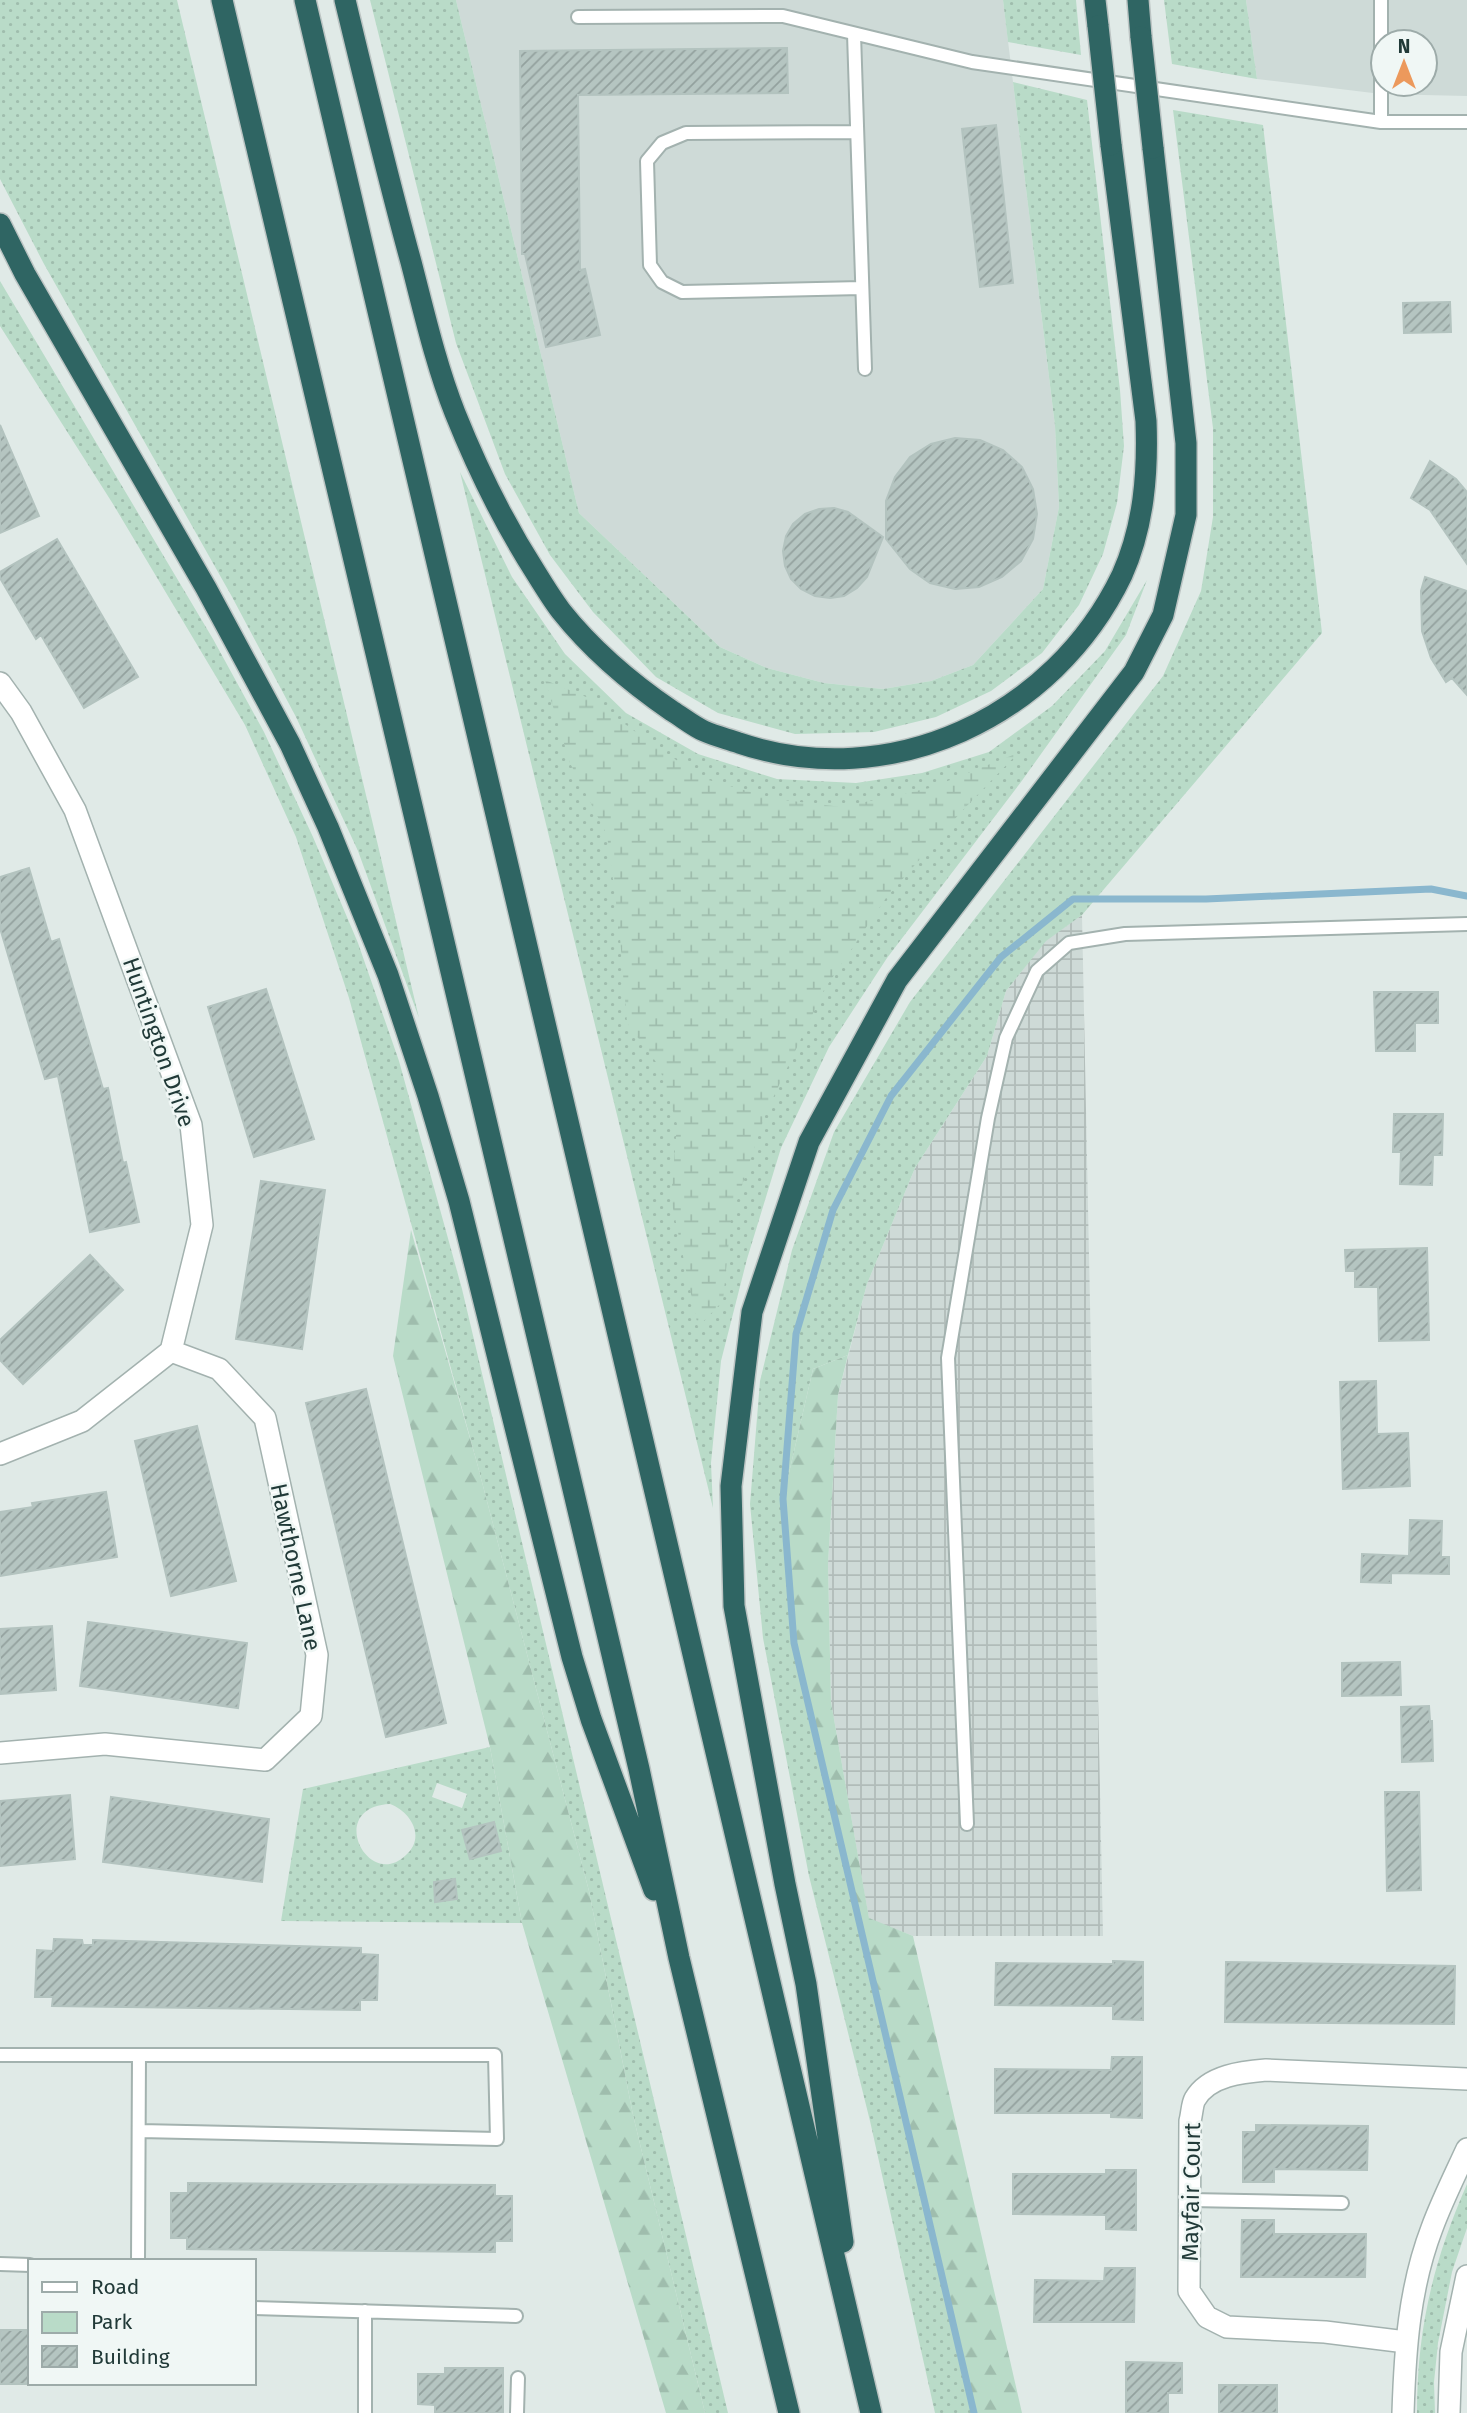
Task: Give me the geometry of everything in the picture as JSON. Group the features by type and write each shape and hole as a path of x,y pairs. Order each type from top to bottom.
{"highway":[{"path":"222,0 636,1755 679,1958 789,2413"},
{"path":"305,0 872,2413"},
{"path":"345,0 394,201 454,411 490,491 520,548 568,618 593,647 644,692 703,731 768,753 829,760 883,756 935,743 985,722 1035,688 1070,654 1102,610 1123,573 1142,514 1147,465 1146,421 1095,0"},
{"path":"863,2379 806,1984 782,1870 734,1606 731,1486 752,1312 809,1142 897,980 1134,672 1163,615 1186,515 1186,443 1138,0"},
{"path":"0,225 206,588 289,744 328,827 388,975 428,1096 458,1200 572,1657 591,1719 679,1958"}],"street":[{"name":"Huntington Drive","path":"0,683 21,712 75,810 191,1125 202,1226 171,1352"},
{"path":"0,1454 82,1421 171,1352"},
{"name":"Hawthorne Lane","path":"0,1753 105,1744 265,1760 312,1716 317,1655 265,1418 219,1369 171,1352"},
{"name":"Mayfair Court","path":"1406,2342 1325,2332 1227,2327 1207,2317 1189,2291 1190,2121 1195,2099 1213,2082 1235,2073 1266,2070 1467,2079"},
{"path":"1403,2413 1406,2342 1415,2286 1431,2229 1467,2149"},
{"path":"1449,2413 1451,2352 1467,2276"}],"lane":[{"path":"1381,0 1381,122"},
{"path":"578,17 783,16 972,62 1381,122 1467,122"},
{"path":"854,34 864,369"},
{"path":"857,132 686,133 662,144 647,161 650,265 662,282 682,292 861,288"},
{"path":"967,1824 948,1357 988,1118 1006,1038 1037,971 1069,943 1125,934 1467,924"},
{"path":"0,2055 495,2055 497,2139 140,2131"},
{"path":"138,2259 139,2055"},
{"path":"1190,2200 1342,2203"},
{"path":"0,2264 28,2265"},
{"path":"256,2308 516,2316"},
{"path":"365,2312 365,2413"},
{"path":"517,2413 518,2378"}],"shaded area":[{"path":"456,0 1003,0 1055,426 1059,507 1043,589 973,665 931,681 883,689 824,683 767,668 720,647 579,513"},
{"path":"1246,0 1467,0 1467,96 1439,95 1439,28 1369,28 1369,93 1257,79"},
{"path":"1082,915 1103,1936 913,1936 869,1919 831,1702 828,1564 838,1395 867,1284 915,1168 987,1056 1006,991 1046,940"}],"green space":[{"path":"0,0 177,0 419,1018 358,851 296,717 231,595 44,264 0,179"},
{"path":"370,0 456,0 579,513 720,647 767,668 824,683 883,689 931,681 973,665 1043,589 1059,507 1055,426 1013,82 1087,100 1124,446 1117,503 1103,554 1079,605 1042,653 991,691 936,717 874,732 795,734 718,713 656,677 593,612 550,555 505,474 456,343"},
{"path":"1003,0 1076,0 1081,55 1008,42"},
{"path":"1164,0 1246,0 1257,79 1172,64"},
{"path":"1173,110 1263,125 1322,633 1082,915 1046,941 1006,991 987,1056 915,1168 867,1284 848,1355 813,1369 783,1499 794,1643 973,2413 935,2413 870,2121 809,1876 763,1638 750,1504 760,1381 792,1250 834,1132 910,1002 1163,676 1201,591 1213,517 1213,428"},
{"path":"0,281 213,639 264,732 358,943 399,1061 462,1289 728,2413 705,2413 633,2115 589,1891 477,1463 349,998 296,837 245,725 113,504 0,326"},
{"path":"460,472 512,577 565,654 626,713 698,754 777,779 856,783 922,773 989,752 1052,706 1105,651 1147,580 1126,635 1021,782 887,958 829,1047 781,1148 747,1259 721,1361 711,1463 713,1508"},
{"path":"545,680 591,699 705,779 775,799 842,807 930,788 1018,753 961,812 886,898 824,990 765,1115 731,1219 723,1301 698,1327 671,1199 677,1124 659,1066 627,1023 619,925 607,835 570,763"},
{"path":"411,1230 477,1463 589,1891 633,2115 705,2413 666,2413 522,1923 490,1747 393,1356"},
{"path":"848,1355 838,1395 828,1564 831,1702 869,1918 913,1936 1022,2413 973,2413 794,1643 783,1499 813,1369"},
{"path":"490,1747 522,1923 281,1921 303,1789","holes":["437,1783 467,1794 462,1808 432,1797","390,1804 404,1813 413,1826 415,1841 412,1848 392,1864 378,1863 367,1856 359,1844 356,1831 360,1818 370,1809","494,1822 501,1851 470,1859 463,1830","455,1879 457,1899 436,1902 434,1882"]},
{"path":"1467,2184 1467,2228 1452,2272 1438,2343 1434,2382 1435,2413 1417,2413 1420,2353 1429,2296 1445,2241"}],"building":[{"path":"787,48 788,93 578,95 580,270 585,269 600,335 546,347 525,254 522,254 520,51"},
{"path":"996,125 1013,283 980,287 962,129"},
{"path":"1450,302 1451,332 1404,333 1403,303"},
{"path":"0,425 39,516 0,533"},
{"path":"955,438 980,440 1003,450 1022,467 1033,489 1037,514 1033,539 1021,561 1002,577 979,587 955,589 930,583 910,569 886,539 886,501 895,477 910,457 931,444"},
{"path":"1430,461 1456,479 1467,492 1467,564 1430,510 1411,498"},
{"path":"834,508 848,512 883,537 867,577 857,588 844,596 830,598 815,596 801,589 791,579 785,566 783,551 786,536 793,524 805,514"},
{"path":"57,539 138,677 84,708 41,635 36,639 0,578 0,572"},
{"path":"1425,577 1467,591 1467,695 1452,678 1446,682 1431,658 1422,631 1421,591"},
{"path":"29,868 51,942 59,939 103,1089 108,1088 123,1163 126,1162 139,1222 90,1232 58,1076 45,1079 0,928 0,877"},
{"path":"266,989 314,1139 254,1157 208,1007"},
{"path":"1374,992 1438,992 1438,1023 1415,1023 1415,1051 1376,1051"},
{"path":"1394,1114 1443,1114 1442,1155 1433,1155 1432,1185 1400,1184 1401,1152 1393,1152"},
{"path":"261,1181 325,1190 302,1349 236,1339"},
{"path":"1427,1248 1429,1340 1379,1341 1378,1287 1355,1287 1355,1271 1346,1271 1345,1250"},
{"path":"90,1255 123,1290 23,1384 0,1360 0,1340"},
{"path":"1376,1381 1377,1434 1408,1433 1410,1486 1343,1489 1340,1382"},
{"path":"366,1389 446,1723 386,1737 306,1403"},
{"path":"197,1426 236,1581 171,1596 135,1441"},
{"path":"106,1492 117,1557 0,1576 0,1512 33,1507 32,1503"},
{"path":"1410,1520 1442,1521 1441,1557 1449,1557 1449,1574 1391,1573 1391,1583 1361,1582 1362,1554 1409,1556"},
{"path":"88,1622 247,1643 238,1708 80,1686"},
{"path":"52,1626 56,1690 0,1694 0,1629"},
{"path":"1400,1662 1401,1695 1342,1696 1342,1663"},
{"path":"1429,1706 1433,1761 1402,1762 1401,1707"},
{"path":"1385,1792 1419,1792 1421,1890 1387,1891"},
{"path":"70,1795 75,1859 0,1866 0,1801"},
{"path":"111,1797 269,1819 262,1882 103,1862"},
{"path":"494,1822 501,1851 470,1859 462,1830"},
{"path":"455,1879 457,1899 435,1902 434,1882"},
{"path":"54,1939 82,1940 83,1945 93,1945 93,1940 361,1948 361,1954 378,1955 377,2000 360,2000 360,2010 52,2006 53,1997 35,1997 37,1950 53,1951"},
{"path":"1113,1961 1143,1962 1143,2020 1113,2019 1113,2006 995,2005 996,1963 1113,1964"},
{"path":"1226,1962 1455,1966 1454,2024 1225,2022"},
{"path":"1112,2057 1142,2057 1142,2118 1111,2117 1111,2113 995,2113 995,2069 1111,2070"},
{"path":"1256,2125 1368,2126 1367,2170 1274,2169 1274,2182 1243,2182 1243,2132 1256,2132"},
{"path":"1106,2170 1136,2170 1136,2230 1106,2229 1106,2215 1013,2214 1013,2174 1106,2174"},
{"path":"188,2183 495,2185 495,2196 512,2196 512,2241 495,2241 495,2252 187,2249 187,2238 171,2238 171,2193 188,2193"},
{"path":"1242,2220 1274,2220 1274,2234 1366,2234 1365,2277 1241,2277"},
{"path":"1105,2268 1135,2268 1134,2322 1034,2322 1035,2280 1104,2281"},
{"path":"0,2330 28,2330 28,2384 0,2384"},
{"path":"1126,2362 1182,2363 1182,2393 1168,2393 1168,2413 1126,2413"},
{"path":"445,2368 503,2368 503,2413 435,2413 435,2405 418,2404 418,2374 445,2374"},
{"path":"1219,2385 1277,2385 1277,2413 1219,2413"}],"waterway":[{"path":"974,2413 794,1643 783,1499 796,1334 833,1210 891,1096 1001,957 1073,899 1206,899 1431,889 1467,896"}]}
